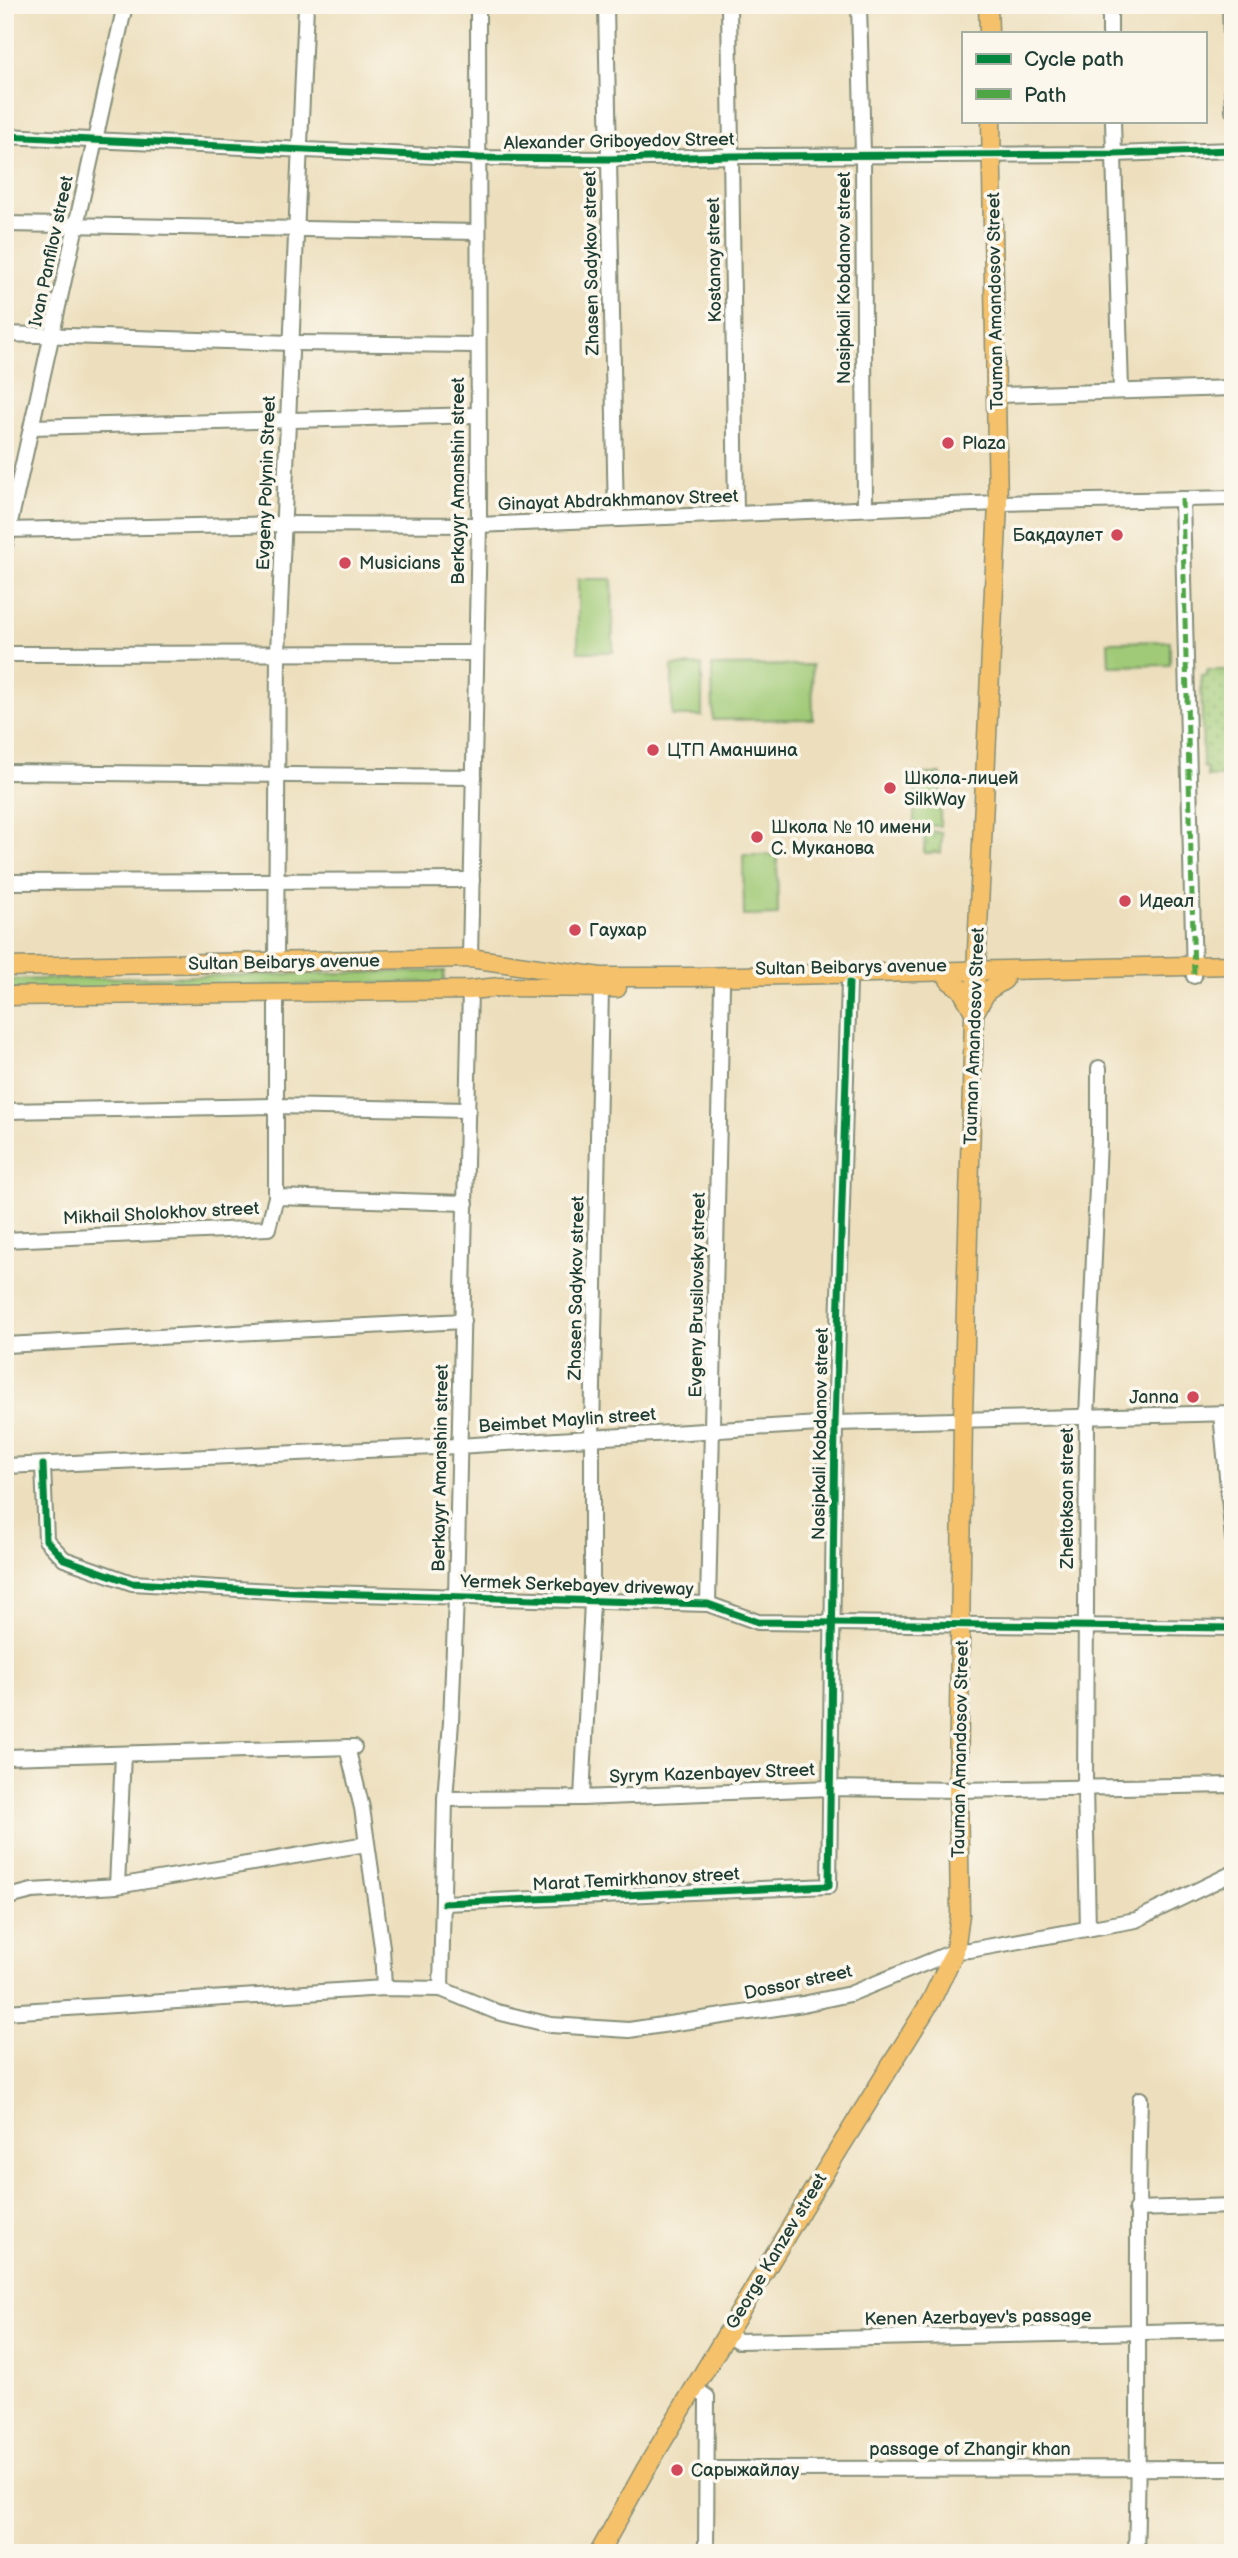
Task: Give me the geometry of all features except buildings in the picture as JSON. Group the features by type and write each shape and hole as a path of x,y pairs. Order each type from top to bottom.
{"main road":[{"path":"988,5 989,32"},
{"name":"Tauman Amandosov Street","path":"955,1951 960,1914 958,1790 963,1419 974,1014 998,503 991,122"},
{"path":"974,1014 981,997 1004,974 984,952 978,929"},
{"path":"974,1014 968,999 949,976 970,951 978,929"},
{"name":"Sultan Beibarys avenue","path":"5,967 470,958 601,977 949,976"},
{"path":"499,962 504,973 500,987"},
{"name":"Sultan Beibarys avenue","path":"1193,971 1233,965"},
{"name":"Sultan Beibarys avenue","path":"5,996 722,986 849,983 1004,974 1193,971 1233,975"},
{"name":"George Kanzev street","path":"599,2553 624,2505 726,2334 931,2001 955,1951"}],"street":[{"name":"Ivan Panfilov street","path":"5,545 125,5"},
{"name":"Evgeny Polynin Street","path":"276,962 278,653 306,5"},
{"name":"Berkayyr Amanshin street","path":"470,958 479,525 478,5"},
{"name":"Zhasen Sadykov street","path":"606,5 616,519"},
{"name":"Kostanay street","path":"729,5 736,514"},
{"name":"Nasipkali Kobdanov street","path":"859,5 863,154 865,508"},
{"path":"1110,5 1110,32"},
{"path":"1230,5 1233,111"},
{"path":"1113,122 1121,390"},
{"name":"Alexander Griboyedov Street","path":"5,136 479,158 1114,154 1233,150"},
{"path":"5,223 478,232"},
{"path":"5,334 292,343 477,345"},
{"path":"997,395 1233,388"},
{"path":"32,427 478,415"},
{"name":"Ginayat Abdrakhmanov Street","path":"7,530 284,524 479,525 998,503 1233,498"},
{"path":"1181,499 1193,971"},
{"path":"5,654 476,653"},
{"path":"5,772 474,777"},
{"path":"5,882 472,880"},
{"name":"Nasipkali Kobdanov street","path":"829,1886 835,1423 849,983"},
{"name":"Evgeny Brusilovsky street","path":"708,1604 722,986"},
{"name":"Zhasen Sadykov street","path":"582,1798 592,1602 592,1436 601,988"},
{"name":"Berkayyr Amanshin street","path":"441,1989 445,1799 456,1597 470,990"},
{"path":"276,991 276,1197"},
{"name":"Zheltoksan street","path":"1088,1929 1085,1786 1087,1418 1099,1141 1099,1068"},
{"path":"5,1111 275,1106 468,1110"},
{"name":"Mikhail Sholokhov street","path":"5,1240 268,1228 276,1197 466,1203"},
{"path":"5,1345 464,1321"},
{"path":"1227,1413 1233,1539"},
{"name":"Beimbet Maylin street","path":"5,1466 458,1446 835,1423 1227,1413"},
{"name":"Yermek Serkebayev driveway","path":"43,1465 46,1540 64,1559 132,1583 291,1592 708,1604 758,1622 1233,1628"},
{"path":"5,1757 351,1747 382,1947 384,1988"},
{"path":"117,1886 123,1754"},
{"name":"Syrym Kazenbayev Street","path":"445,1799 582,1798 830,1788 958,1790 1233,1785"},
{"path":"5,1898 32,1891 117,1886 366,1844"},
{"name":"Dossor street","path":"441,1989 497,2012 551,2025 629,2030 803,2004 850,1994 955,1951 1136,1920 1233,1872"},
{"name":"Marat Temirkhanov street","path":"444,1903 829,1886"},
{"path":"5,2012 384,1988 441,1989"},
{"path":"1136,2553 1139,2333 1136,2209 1140,2099"},
{"path":"1136,2209 1233,2206"},
{"name":"Kenen Azerbayev's passage","path":"726,2334 738,2342 1233,2330"},
{"path":"694,2388 707,2397 706,2553"},
{"name":"passage of Zhangir khan","path":"707,2469 1233,2468"}],"green space":[{"path":"578,579 612,579 613,652 578,652"},
{"path":"1232,637 1233,776 1207,777 1207,768 1203,767 1201,675 1207,675 1207,670 1231,670"},
{"path":"1170,641 1170,665 1109,666 1108,642"},
{"path":"702,665 702,716 672,716 672,666"},
{"path":"812,665 813,719 713,720 712,666"},
{"path":"915,774 941,774 940,826 914,825"},
{"path":"925,830 942,833 941,853 924,853"},
{"path":"743,855 777,855 778,915 744,916"},
{"path":"444,971 444,982 5,991 5,980"}],"marked path":[{"path":"1182,499 1194,976"}],"cycle path":[{"path":"5,136 479,158 1114,154 1233,150"},
{"path":"444,1903 829,1886 835,1423 849,983"},
{"path":"43,1465 46,1540 64,1559 132,1583 291,1592 708,1604 758,1622 1233,1628"}],"place":[{"name":"Plaza","path":"948,443"},
{"name":"Бақдаулет","path":"1117,535"},
{"name":"Musicians","path":"345,563"},
{"name":"ЦТП Аманшина","path":"653,750"},
{"name":"Школа-лицей SilkWay","path":"890,788"},
{"name":"Школа № 10 имени С. Муканова","path":"757,837"},
{"name":"Идеал","path":"1125,901"},
{"name":"Гаухар","path":"575,930"},
{"name":"Janna","path":"1193,1397"},
{"name":"Сарыжайлау","path":"677,2470"}]}
